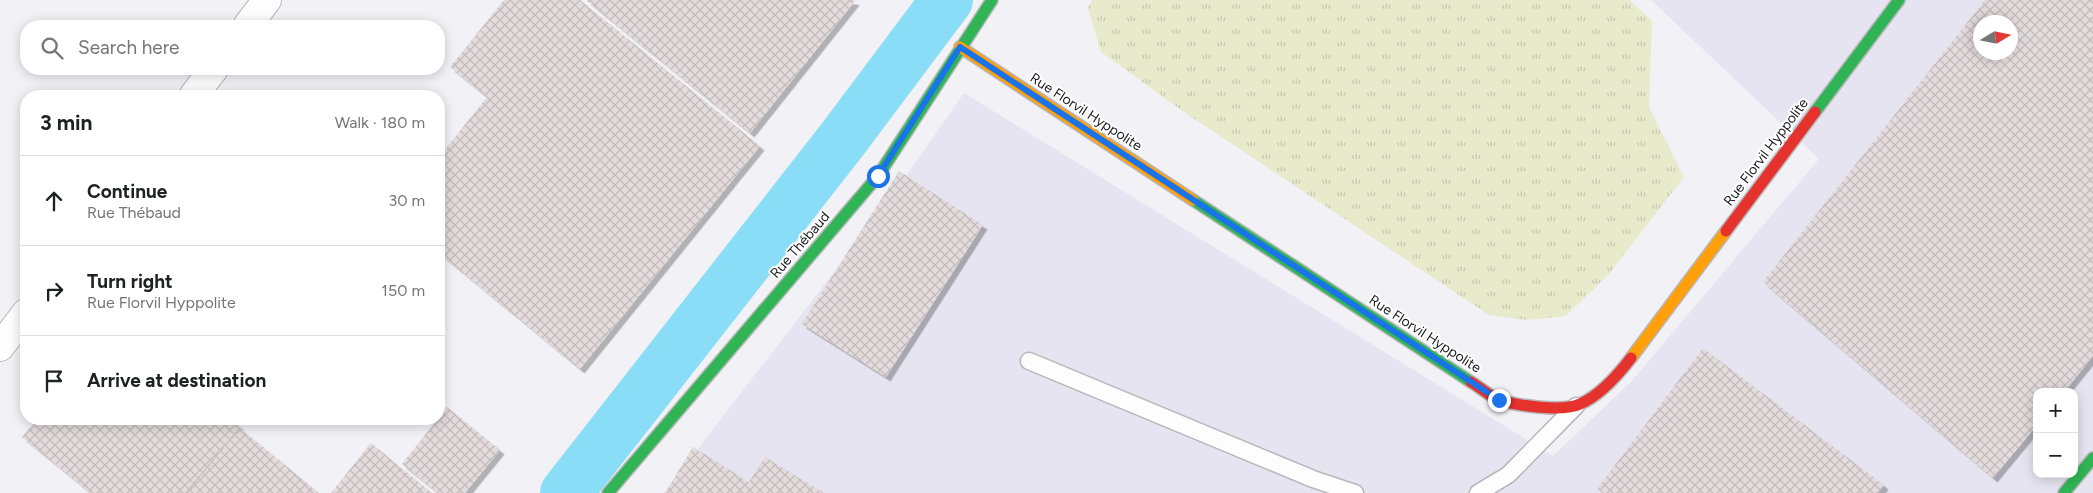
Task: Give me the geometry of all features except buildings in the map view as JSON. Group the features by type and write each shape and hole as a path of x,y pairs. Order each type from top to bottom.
{"street":[{"path":"252,20 267,0"},
{"name":"Rue Thébaud","path":"608,493 878,176 992,0"},
{"name":"Rue Florvil Hyppolite","path":"960,47 1499,400 1552,407 1578,405 1604,387 1621,371 1899,0"},
{"path":"198,90 209,75"},
{"path":"0,347 20,321"},
{"path":"2064,493 2093,458"}],"lane":[{"path":"1029,361 1312,479 1356,493"},
{"path":"1478,493 1508,475 1578,405"}],"shaded area":[{"path":"1651,0 2093,0 2093,493 664,493 888,202 964,93 1553,456 1631,382 1819,159"}],"green space":[{"path":"1092,0 1629,0 1652,21 1649,107 1684,177 1609,274 1566,316 1527,320 1489,315 1187,114 1101,52 1088,8"}],"waterway":[{"path":"566,493 842,140 947,0"}],"traffic: fast":[{"path":"608,493 878,176 992,0"},
{"path":"1815,112 1899,0"},
{"path":"1193,200 1471,382"},
{"path":"2064,493 2093,458"}],"traffic: slow":[{"path":"960,47 1193,200"},
{"path":"1631,358 1726,231"}],"traffic: jam":[{"path":"1726,231 1815,112"},
{"path":"1471,382 1500,400 1529,406 1563,408 1580,404 1602,390 1615,378 1631,358"}],"route":[{"path":"878,176 960,47 1499,400"}]}
